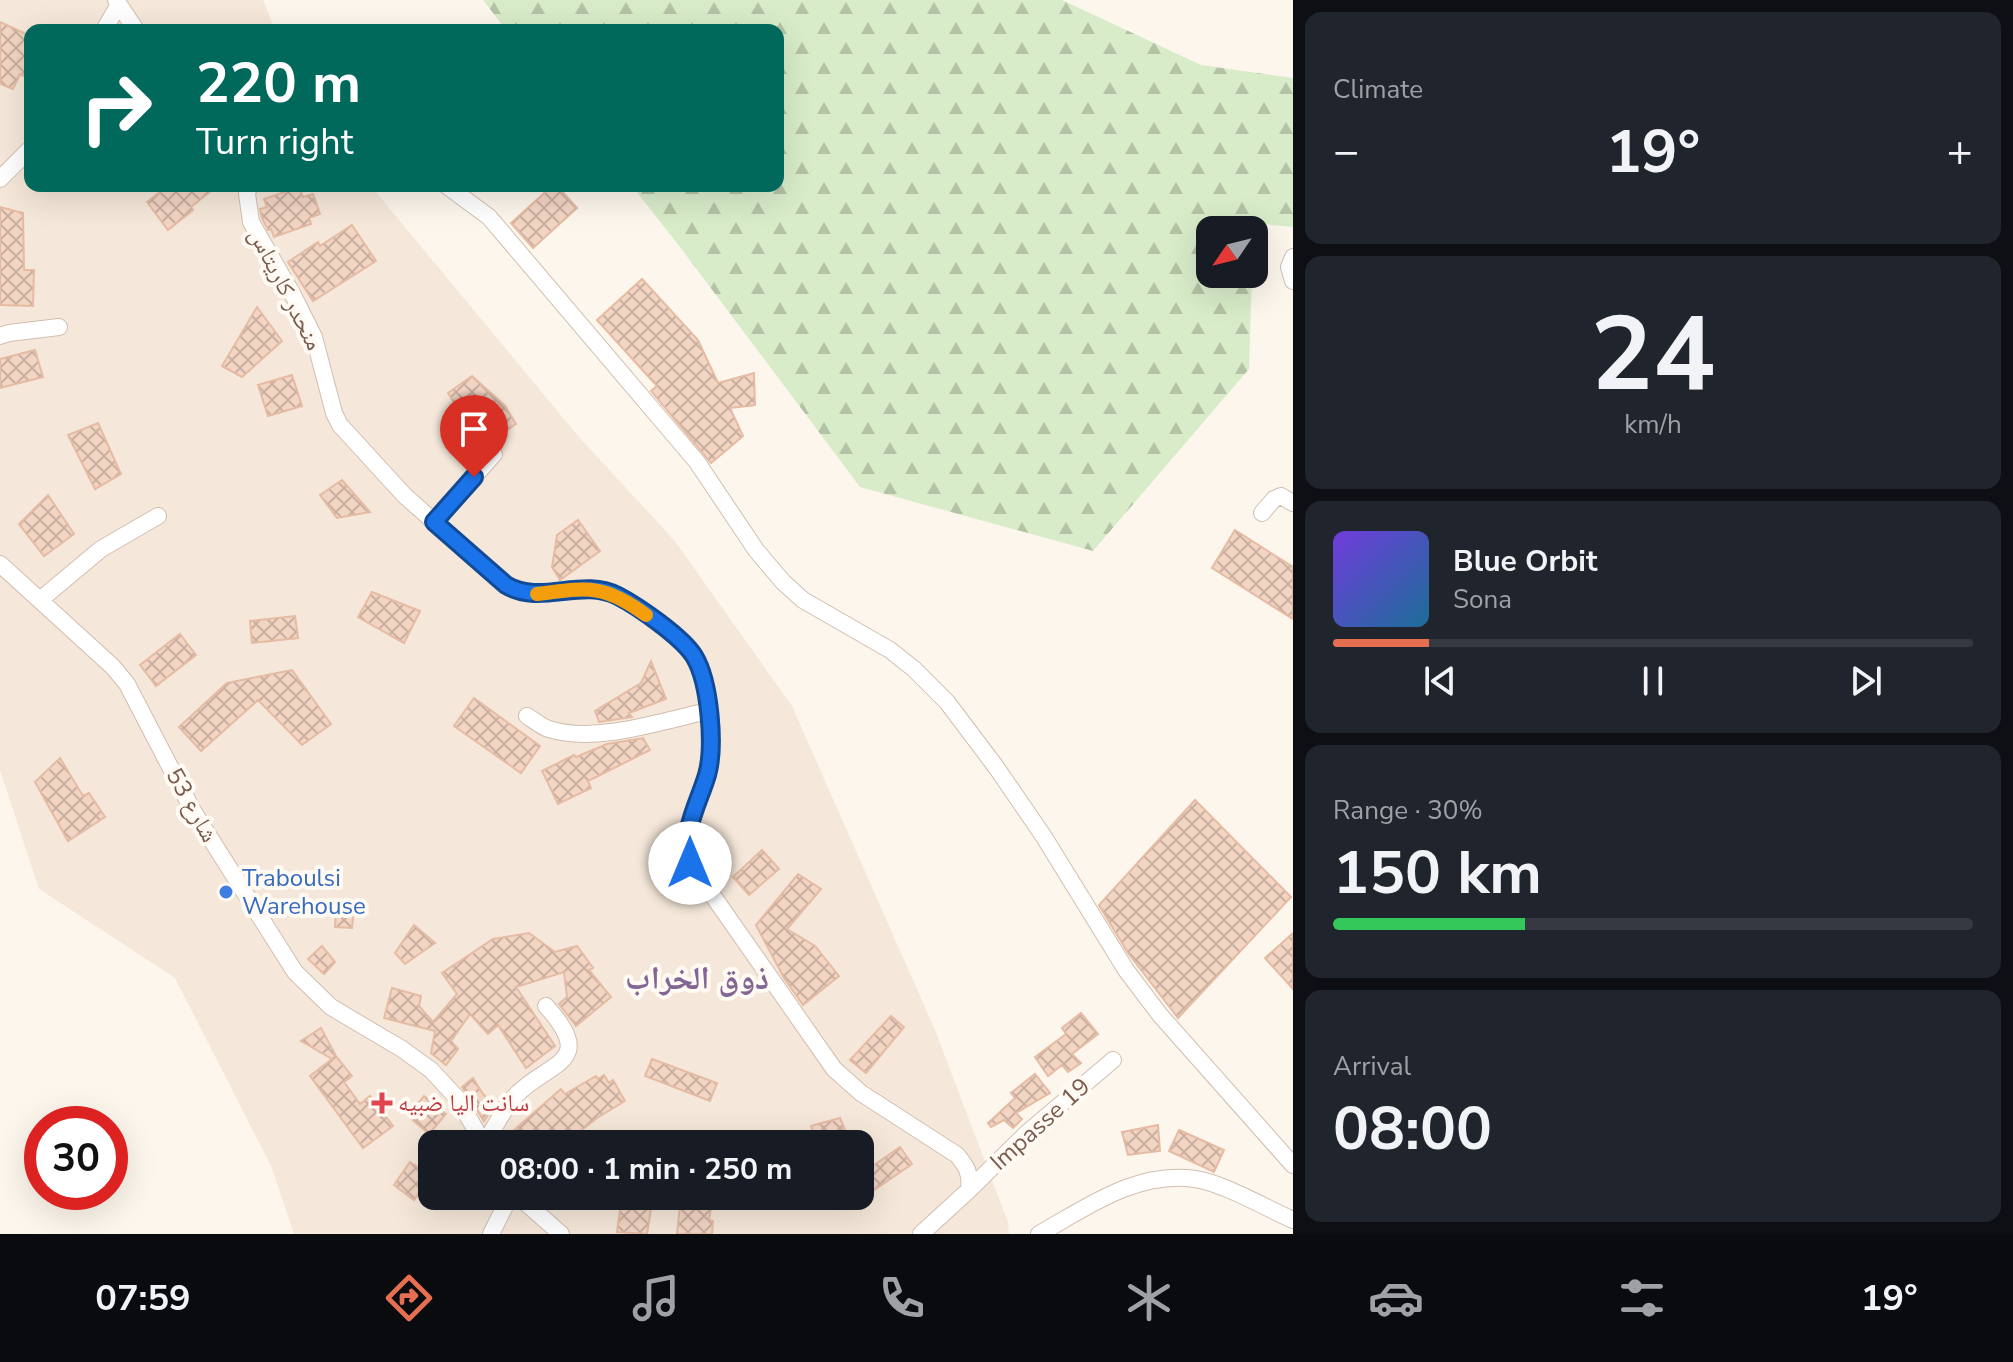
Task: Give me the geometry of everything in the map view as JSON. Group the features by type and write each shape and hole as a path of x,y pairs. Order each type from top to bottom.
{"street":[{"path":"107,24 117,3 132,24"},
{"path":"0,179 24,155"},
{"name":"منحدر كاريتاس","path":"248,192 251,222 314,337 334,413 340,425 390,482 517,592 530,595 589,589 606,591 631,604 694,655 703,676 712,754 687,834 690,863 834,1069 861,1093 957,1155 969,1171 969,1190"},
{"path":"455,192 489,217 667,426 697,462 756,550 783,582 803,600 890,650 947,702 1044,837 1126,970 1169,1025 1293,1165"},
{"path":"1293,257 1289,267 1293,281"},
{"path":"0,336 59,327"},
{"path":"434,522 494,454"},
{"path":"1262,513 1277,497 1293,503"},
{"path":"40,600 101,549 158,516"},
{"name":"شارع 53","path":"0,564 113,667 127,684 193,811 295,972 331,1007 431,1070 457,1098 476,1130"},
{"path":"527,716 547,729 601,734 708,711"},
{"path":"493,1130 513,1098 564,1061 569,1044 566,1034 559,1020 546,1006"},
{"name":"Impasse 19","path":"969,1190 1028,1132 1113,1060"},
{"path":"1039,1234 1102,1199 1142,1181 1164,1177 1197,1179 1214,1184 1293,1220"},
{"path":"921,1234 969,1190"},
{"path":"491,1234 503,1210"},
{"path":"534,1210 561,1234"}],"shaded area":[{"path":"0,0 263,0 273,24 24,24 24,192 376,192 578,436 674,540 792,706 935,1030 1008,1222 1009,1234 294,1234 271,1166 175,978 39,889 0,770"}],"green space":[{"path":"483,0 1062,0 1201,65 1293,78 1293,227 1268,224 1268,216 1196,216 1196,288 1252,288 1249,369 1093,551 860,487 637,192 784,192 784,24 501,24"}],"building":[{"path":"0,22 24,33 24,76 20,74 13,89 0,84"},
{"path":"160,192 210,192 168,230 147,202"},
{"path":"284,192 301,192 303,197 313,194 320,214 309,218 311,224 274,237 262,218 260,209 267,207 264,199"},
{"path":"545,192 562,192 577,208 533,248 511,223"},
{"path":"0,207 23,213 24,270 34,270 33,306 0,305"},
{"path":"352,225 376,261 313,301 288,262"},
{"path":"642,279 698,340 718,383 754,373 755,405 730,408 743,436 711,463 651,391 657,386 597,320"},
{"path":"257,307 282,341 242,377 222,366"},
{"path":"35,350 43,377 0,388 0,359"},
{"path":"292,375 302,406 268,416 258,385"},
{"path":"472,376 505,406 516,424 483,445 448,393"},
{"path":"98,423 121,474 95,489 68,435"},
{"path":"342,480 370,512 337,518 320,495"},
{"path":"48,495 74,534 44,556 19,524"},
{"path":"578,520 600,551 560,580 552,567 557,535"},
{"path":"1235,530 1293,567 1293,619 1212,568"},
{"path":"372,592 420,611 404,643 358,617"},
{"path":"295,616 298,638 252,643 250,621"},
{"path":"180,634 196,655 156,686 140,665"},
{"path":"651,661 666,699 629,713 632,717 599,722 595,711 641,683"},
{"path":"292,670 331,724 302,745 258,700 201,751 179,727 227,683"},
{"path":"474,698 540,746 521,773 454,726"},
{"path":"643,738 650,750 588,781 591,788 558,804 542,771 574,755 576,757 607,744"},
{"path":"60,758 83,796 89,793 105,817 68,841 35,782"},
{"path":"1195,800 1291,897 1178,1018 1128,953 1099,905"},
{"path":"762,850 779,869 749,895 733,877"},
{"path":"798,874 821,889 787,929 815,946 839,976 803,1005 784,978 756,925"},
{"path":"354,909 352,928 335,927 336,910"},
{"path":"414,925 435,943 405,964 395,953"},
{"path":"529,933 555,952 577,946 593,968 589,970 611,997 576,1026 559,1004 567,997 564,972 516,987 555,1046 526,1068 498,1025 488,1034 470,1014 451,1041 458,1049 446,1065 431,1053 435,1031 384,1018 392,988 421,996 419,1006 433,1022 457,994 442,973 493,939"},
{"path":"1293,933 1293,989 1265,958"},
{"path":"322,946 335,962 324,974 308,959"},
{"path":"1081,1013 1098,1034 1072,1054 1081,1063 1068,1072 1062,1065 1048,1076 1035,1057 1066,1034 1062,1028"},
{"path":"891,1016 904,1027 866,1073 850,1060"},
{"path":"321,1028 336,1056 352,1076 344,1082 360,1104 370,1096 393,1126 363,1148 310,1076 332,1059 301,1041"},
{"path":"652,1059 717,1083 710,1101 645,1076"},
{"path":"1035,1074 1050,1093 1016,1113 1022,1119 1013,1128 1004,1120 991,1127 988,1123 1015,1098 1011,1093"},
{"path":"604,1075 609,1083 613,1080 625,1101 582,1130 514,1130 561,1089 565,1094 596,1076 598,1079"},
{"path":"473,1078 495,1105 484,1121 462,1087"},
{"path":"424,1096 446,1114 432,1130 424,1130 408,1116"},
{"path":"840,1118 845,1130 812,1130 811,1126"},
{"path":"1158,1125 1160,1151 1128,1155 1122,1132"},
{"path":"1179,1130 1224,1150 1214,1172 1169,1151"},
{"path":"900,1147 912,1164 874,1190 874,1165"},
{"path":"410,1162 418,1167 418,1194 414,1200 394,1185"},
{"path":"620,1210 651,1210 647,1234 617,1232"},
{"path":"680,1210 711,1210 712,1234 677,1234"}],"slow traffic":[{"path":"537,594 589,589 606,591 619,596 646,615"}],"place":[{"name":"Traboulsi Warehouse","path":"226,892"},
{"name":"سانت اليا ضبيه","path":"382,1103"}],"district":[{"name":"ذوق الخراب","path":"697,978"}],"route":[{"path":"474,477 434,522 506,585 530,595 589,589 606,591 631,604 694,655 703,676 713,743 706,778 687,834 686,850 690,863"}]}
